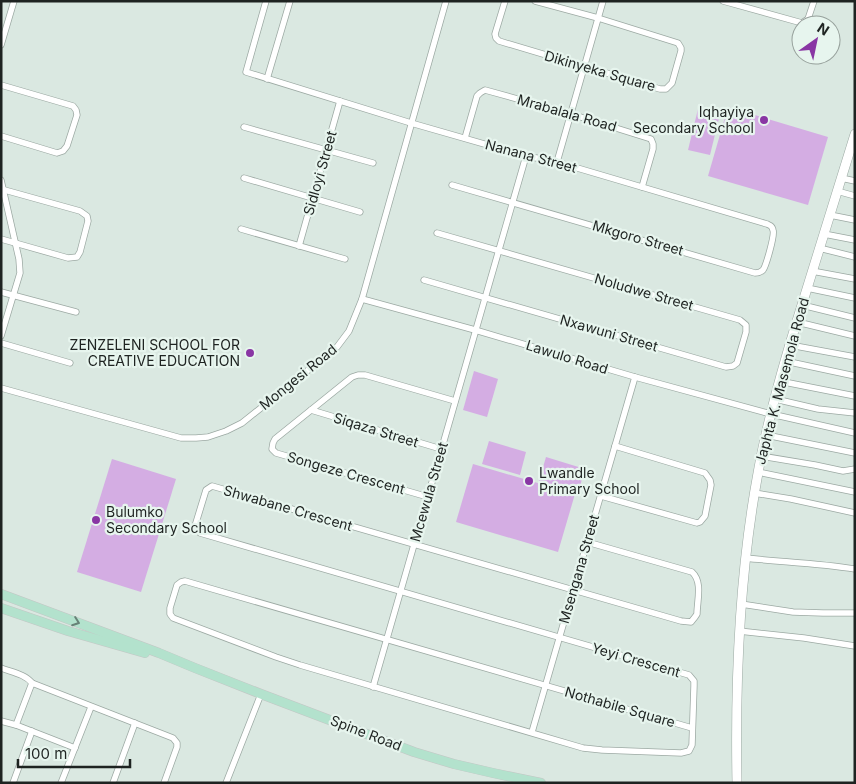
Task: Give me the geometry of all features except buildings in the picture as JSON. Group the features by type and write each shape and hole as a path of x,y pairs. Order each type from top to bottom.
{"main road":[{"name":"Japhta K. Masemola Road","path":"737,783 739,631 745,558 754,493 770,414 779,381 841,178 851,161 854,138"},
{"name":"Spine Road","path":"1,594 414,752 464,766 541,783"},
{"name":"Spine Road","path":"1,608 68,631 195,668"}],"street":[{"path":"1,45 14,1"},
{"name":"Nanana Street","path":"266,1 246,72 411,123 526,156 557,162 771,226 774,236 762,271"},
{"path":"267,79 290,1"},
{"name":"Mongesi Road","path":"1,388 181,438 208,437 226,432 242,422 334,350 349,332 362,299 446,1"},
{"name":"Dikinyeka Square","path":"505,1 495,34 498,41 660,88 666,89 672,83 681,51 678,43 535,1"},
{"path":"557,162 603,1"},
{"path":"723,1 802,23 808,19 814,1"},
{"path":"1,84 72,106 76,110 77,115 67,146 63,151 57,153 1,136"},
{"name":"Mrabalala Road","path":"465,138 477,96 485,90 651,139 653,149 642,187"},
{"name":"Sidloyi Street","path":"299,246 340,101"},
{"path":"244,127 373,163"},
{"name":"Mcewula Street","path":"373,687 526,156"},
{"path":"244,178 360,212"},
{"path":"841,178 855,181"},
{"path":"1,180 20,271 1,336"},
{"path":"452,185 512,202"},
{"path":"1,239 68,258 77,257 88,220 87,216 80,211 3,189"},
{"path":"837,191 855,196"},
{"name":"Mkgoro Street","path":"512,202 755,273 762,271"},
{"path":"830,216 855,220"},
{"path":"241,229 345,259"},
{"path":"437,233 498,250"},
{"path":"824,234 855,240"},
{"path":"820,248 855,256"},
{"name":"Noludwe Street","path":"498,250 742,321 746,326 746,332 737,363 733,366"},
{"path":"812,271 855,279"},
{"path":"424,280 485,298"},
{"path":"807,288 855,298"},
{"path":"1,292 76,312"},
{"name":"Nxawuni Street","path":"485,298 726,368 733,366"},
{"name":"Lawulo Road","path":"362,299 770,414 855,433"},
{"path":"802,305 855,318"},
{"path":"796,322 855,336"},
{"path":"1,343 70,363"},
{"path":"790,345 855,357"},
{"path":"785,361 855,376"},
{"name":"Songeze Crescent","path":"428,497 276,454 272,449 273,443 275,439 352,377 358,375 365,375 455,401"},
{"name":"Msengana Street","path":"532,732 635,377"},
{"path":"779,381 855,396"},
{"path":"775,399 818,409 855,413"},
{"name":"Siqaza Street","path":"311,410 441,449"},
{"path":"766,435 855,453"},
{"path":"601,496 697,523 705,516 711,485 705,473 615,446"},
{"path":"761,456 844,471 855,469"},
{"path":"758,472 855,492"},
{"name":"Shwabane Crescent","path":"559,638 200,533 195,526 206,490 212,486 681,622 690,622 695,618 699,583 692,572 588,542"},
{"path":"754,493 855,514"},
{"path":"745,558 831,565 855,569"},
{"name":"Nothabile Square","path":"185,581 386,639 692,728 692,745 689,751 681,753 593,749 276,658 172,618 170,608 177,586 185,581"},
{"path":"741,604 793,612 855,613"},
{"path":"739,631 855,646"},
{"name":"Yeyi Crescent","path":"559,638 689,676 694,681 692,728"},
{"path":"1,668 24,676 32,683 173,738 177,743 177,747 164,783"},
{"path":"16,725 32,683"},
{"path":"226,783 261,694"},
{"path":"61,783 91,706"},
{"path":"1,721 75,748"},
{"path":"113,783 135,723"},
{"path":"13,783 32,731"}],"shaded area":[{"path":"728,107 828,137 808,205 708,176"},
{"path":"698,109 720,114 710,155 688,150"},
{"path":"474,371 498,379 487,417 463,410"},
{"path":"489,441 526,452 520,475 482,464"},
{"path":"546,457 585,469 578,493 539,481"},
{"path":"112,459 176,479 141,592 77,572"},
{"path":"473,464 575,494 558,552 456,522"}],"place":[{"name":"Iqhayiya Secondary School","path":"764,120"},
{"name":"ZENZELENI SCHOOL FOR CREATIVE EDUCATION","path":"250,353"},
{"name":"Lwandle Primary School","path":"529,481"},
{"name":"Bulumko Secondary School","path":"96,520"}]}
